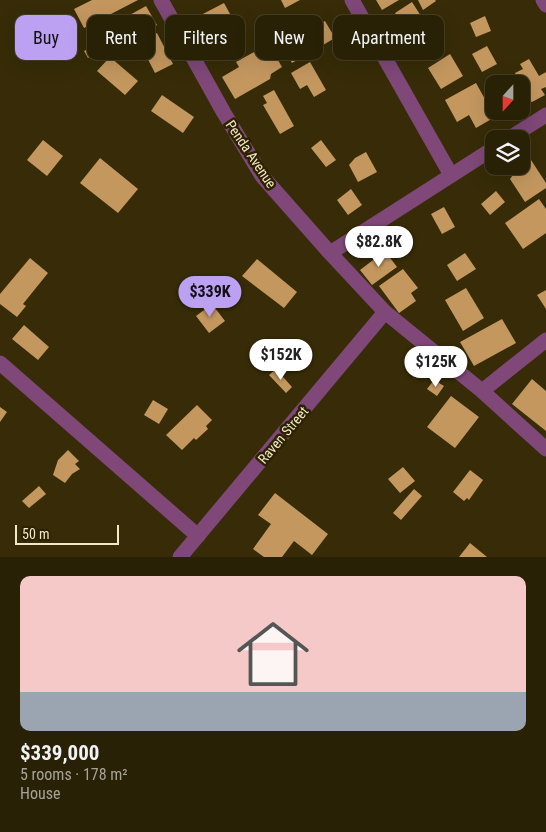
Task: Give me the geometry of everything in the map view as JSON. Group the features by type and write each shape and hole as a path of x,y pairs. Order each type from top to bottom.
{"street":[{"name":"Penda Avenue","path":"161,0 224,113 262,176 385,312 482,391 546,449"},
{"path":"352,0 451,175"},
{"path":"543,0 546,5"},
{"path":"522,130 546,115"},
{"path":"330,252 485,154"},
{"name":"Raven Street","path":"180,557 385,312"},
{"path":"482,391 546,340"},
{"path":"0,363 198,536"}],"building":[{"path":"92,0 138,0 109,15 87,15 87,26 84,28 74,9"},
{"path":"281,0 300,0 285,8"},
{"path":"376,0 399,0 382,10"},
{"path":"418,0 435,0 436,1 423,10"},
{"path":"412,2 420,15 396,15 395,13"},
{"path":"224,3 231,15 201,15"},
{"path":"146,6 151,15 130,15"},
{"path":"485,16 491,31 476,37 470,23"},
{"path":"325,21 333,35 333,39 323,45 323,22"},
{"path":"157,33 165,48 165,60 171,60 173,64 155,73 148,60 155,60 155,34"},
{"path":"487,46 497,64 482,72 472,54"},
{"path":"254,52 255,60 278,60 282,67 271,74 270,79 235,99 222,77 239,67 236,62 245,60 245,57"},
{"path":"450,54 463,76 441,89 428,68 441,60 444,60 444,58"},
{"path":"529,59 539,76 546,72 546,87 541,89 545,95 532,102 530,100 530,75 516,75 515,73 523,69 520,64"},
{"path":"107,60 114,60 138,81 125,95 97,71"},
{"path":"310,62 326,90 314,97 307,85 300,89 291,73"},
{"path":"476,83 485,99 485,120 490,120 476,128 469,115 457,122 445,100"},
{"path":"274,90 294,126 280,134 263,105 267,103 263,96"},
{"path":"162,95 194,117 183,133 151,111"},
{"path":"43,140 63,156 47,176 27,160"},
{"path":"321,140 336,160 326,167 311,148"},
{"path":"366,152 377,172 358,182 349,165 355,158"},
{"path":"100,158 138,189 118,213 80,183"},
{"path":"530,161 546,183 546,188 525,202 510,179 513,175 530,175"},
{"path":"351,189 362,205 348,215 337,200"},
{"path":"496,191 505,202 490,215 481,204"},
{"path":"539,199 546,209 546,233 523,249 505,223"},
{"path":"444,207 455,227 442,234 431,214"},
{"path":"385,251 397,267 372,285 360,270"},
{"path":"465,253 476,269 457,281 447,265"},
{"path":"30,258 48,273 23,304 26,306 17,317 0,304 0,294"},
{"path":"257,259 297,292 284,308 242,276"},
{"path":"403,269 418,288 411,293 416,301 399,313 379,286"},
{"path":"466,288 484,318 463,331 445,300"},
{"path":"546,290 546,309 537,295"},
{"path":"212,304 225,321 209,333 196,316"},
{"path":"502,319 516,343 474,366 460,342"},
{"path":"24,325 49,347 38,360 12,339"},
{"path":"276,369 292,387 286,393 269,375"},
{"path":"532,379 546,391 546,431 512,404"},
{"path":"434,380 444,386 437,396 427,389"},
{"path":"451,396 479,417 455,448 427,427"},
{"path":"153,400 168,409 159,424 144,415"},
{"path":"197,405 212,420 206,426 208,429 196,440 194,438 182,450 166,435"},
{"path":"0,407 7,412 0,422"},
{"path":"68,450 79,461 75,464 80,469 72,474 65,483 53,475 58,460"},
{"path":"403,467 415,481 400,493 388,479"},
{"path":"470,470 483,480 469,500 467,498 464,501 453,492"},
{"path":"39,486 46,494 29,508 22,501"},
{"path":"414,489 422,496 401,520 393,513"},
{"path":"275,493 328,534 312,555 294,541 282,557 264,557 253,549 271,524 258,515"},
{"path":"470,543 487,557 459,557"}]}
